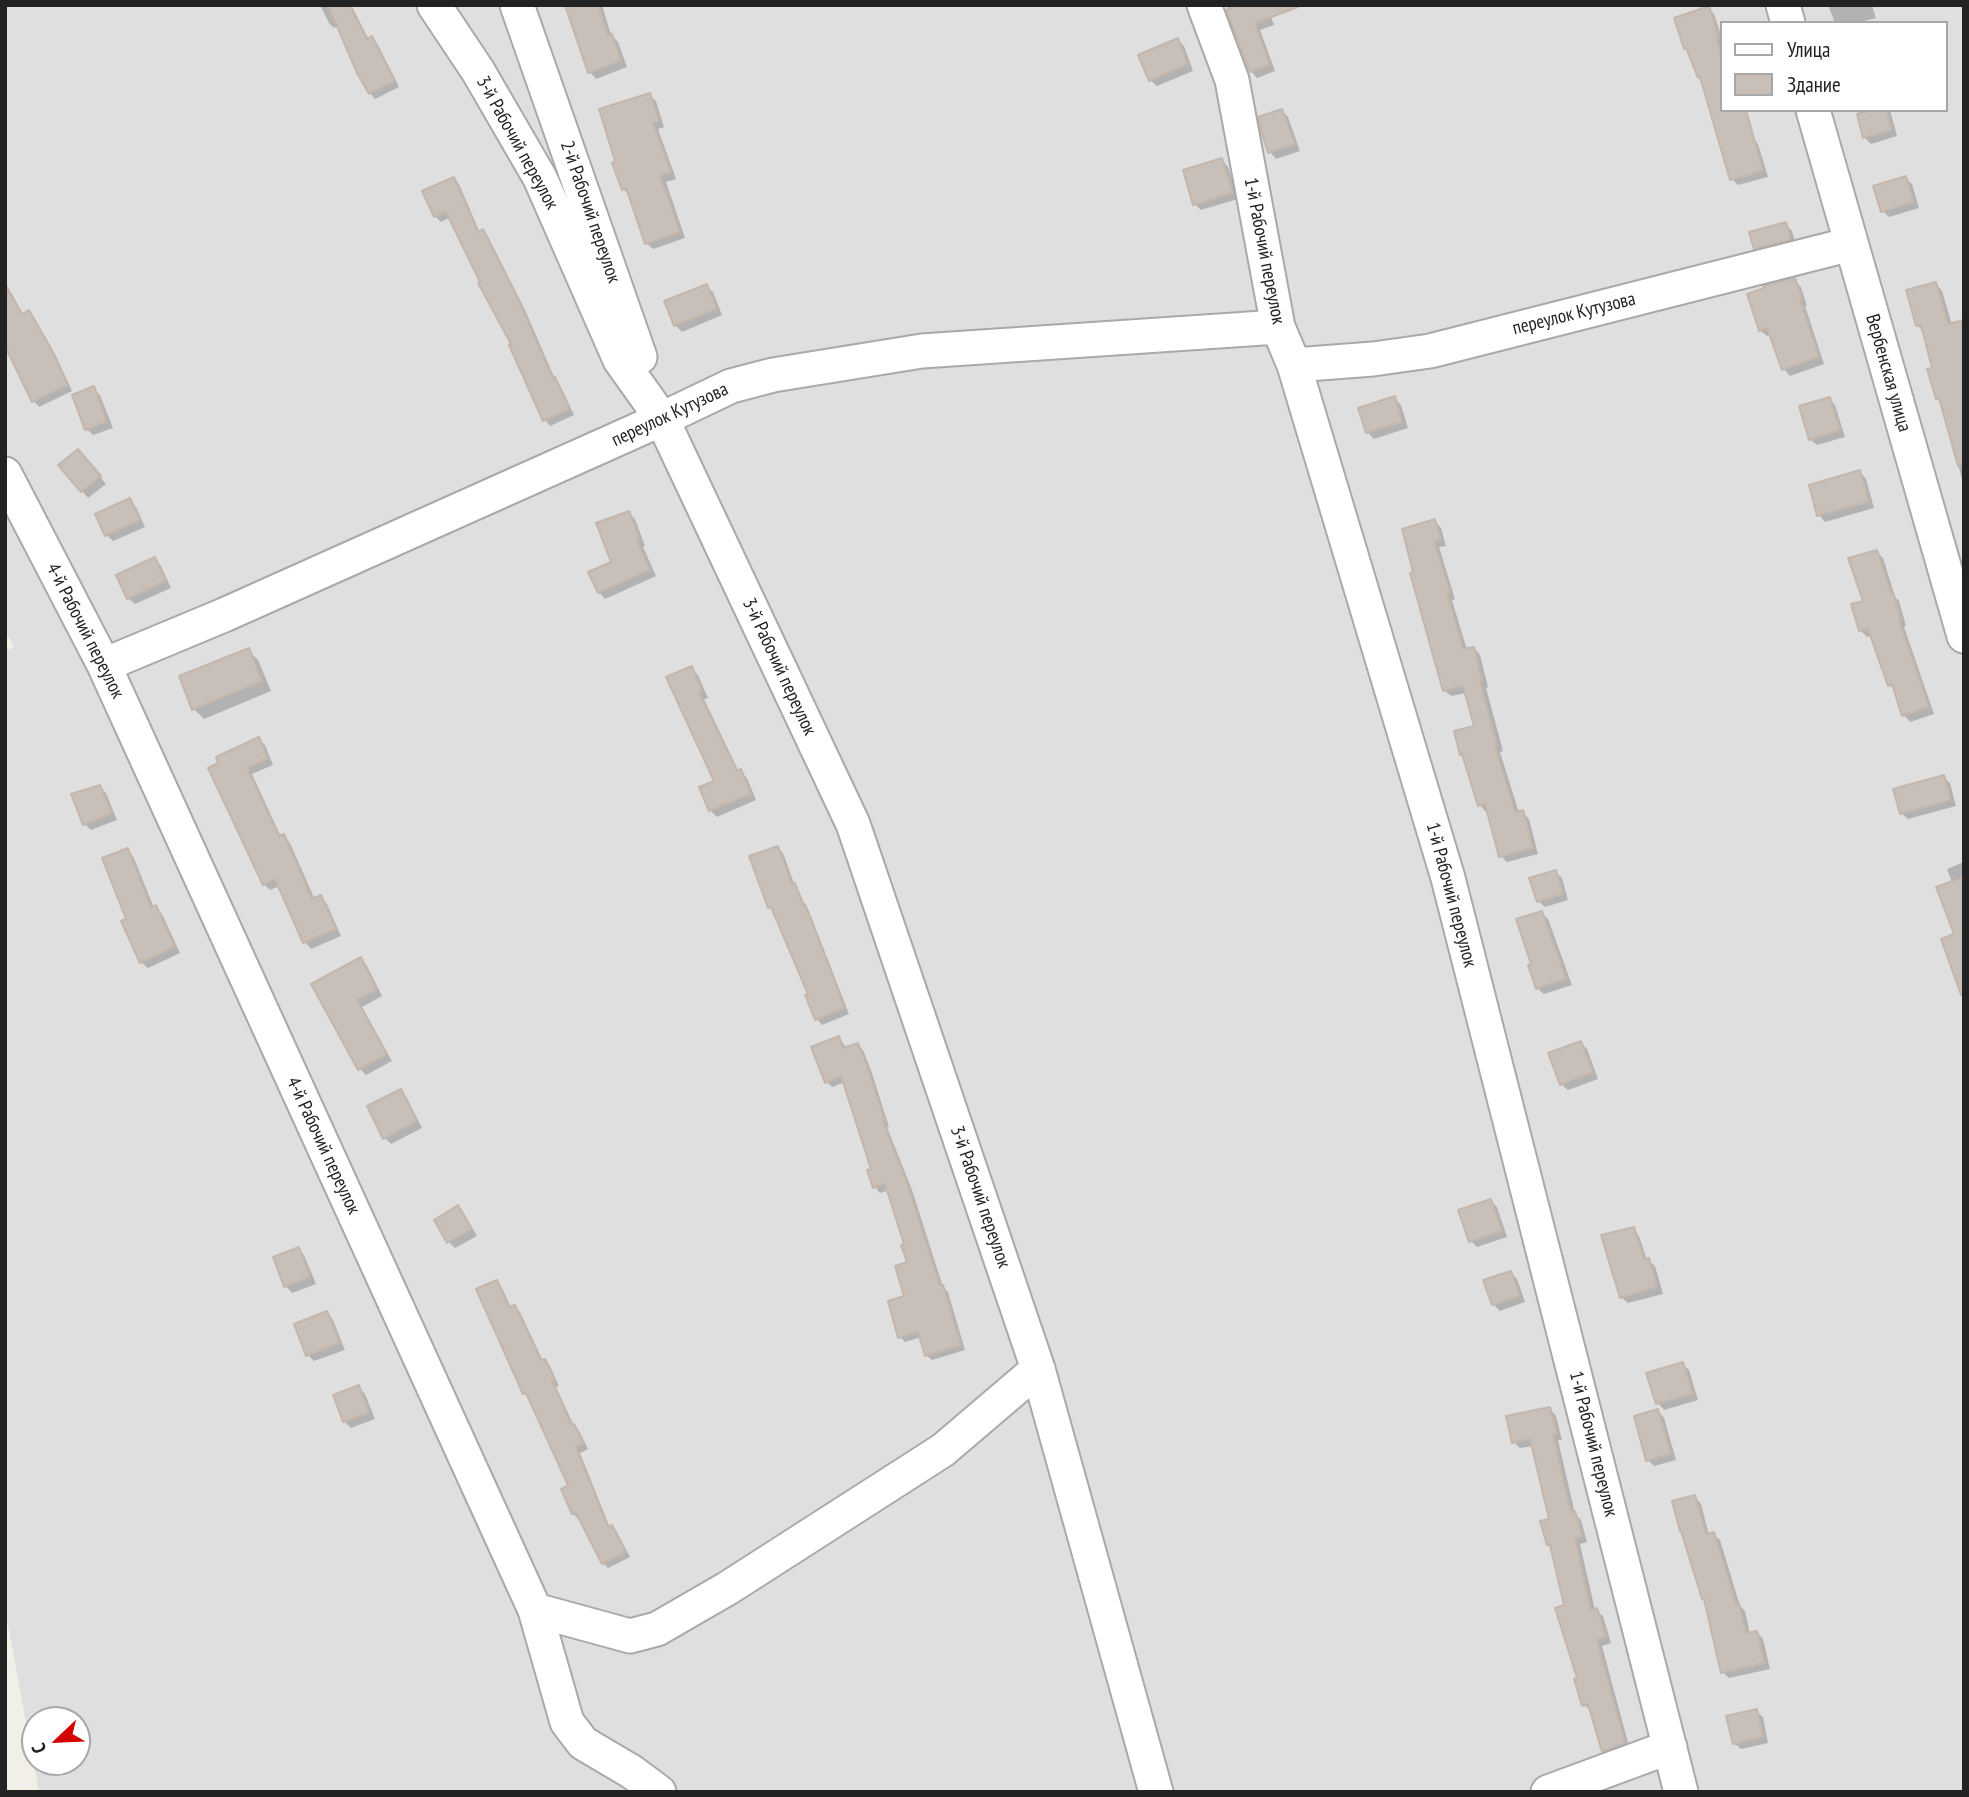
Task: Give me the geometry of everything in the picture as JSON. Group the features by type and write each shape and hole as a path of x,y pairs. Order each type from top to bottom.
{"street":[{"name":"3-й Рабочий переулок","path":"434,5 478,71 540,178 620,360 662,419 853,824 1038,1369 1156,1792"},
{"name":"2-й Рабочий переулок","path":"517,5 662,419"},
{"name":"1-й Рабочий переулок","path":"1204,5 1232,80 1278,327 1294,365 1448,878 1681,1792"},
{"name":"Вербенская улица","path":"1814,112 1964,636"},
{"name":"переулок Кутузова","path":"1294,365 1373,359 1430,351 1851,244"},
{"name":"переулок Кутузова","path":"104,665 224,615 731,386 773,375 922,351 1278,327"},
{"name":"4-й Рабочий переулок","path":"5,474 104,665 535,1610 567,1722 583,1743 632,1772 659,1792"},
{"path":"535,1610 631,1636 657,1629 729,1588 943,1450 1038,1369"},
{"path":"1548,1792 1670,1747"}],"shaded area":[{"path":"5,5 1964,5 1964,1792 39,1792 36,1776 91,1776 91,1706 23,1706 5,1609 5,651 14,647 5,630"}],"building":[{"path":"328,5 350,5 367,39 372,36 395,81 369,94 357,73"},
{"path":"565,5 598,5 608,35 612,34 621,61 588,73"},
{"path":"1239,5 1298,5 1255,23 1270,65 1250,72 1226,10"},
{"path":"1709,6 1719,37 1716,38 1720,51 1720,112 1747,112 1763,171 1730,180 1700,77 1698,78 1686,48 1684,49 1674,18"},
{"path":"1178,38 1188,64 1149,81 1138,55"},
{"path":"650,93 659,121 653,123 671,172 660,176 680,232 645,244 626,188 622,190 612,163 615,161 599,109"},
{"path":"1282,109 1295,144 1268,153 1258,117"},
{"path":"1887,112 1892,130 1863,138 1857,114"},
{"path":"1222,158 1233,193 1193,205 1183,170"},
{"path":"1906,176 1914,202 1881,212 1873,186"},
{"path":"454,177 478,232 483,229 521,304 553,378 555,377 570,409 543,421 509,345 511,344 478,283 480,282 446,212 434,217 422,191"},
{"path":"1786,222 1791,240 1754,249 1749,232"},
{"path":"1795,278 1819,357 1782,370 1767,328 1759,331 1747,294 1764,288 1763,286"},
{"path":"1936,282 1948,324 1964,320 1964,465 1958,466 1939,398 1936,399 1927,369 1932,368 1921,325 1916,326 1906,290"},
{"path":"5,284 22,314 29,310 68,385 32,402 5,346"},
{"path":"707,284 717,309 674,326 664,301"},
{"path":"94,386 107,422 85,430 72,395"},
{"path":"1395,396 1402,422 1366,433 1358,408"},
{"path":"1830,397 1840,430 1809,440 1799,406"},
{"path":"78,449 101,476 81,492 58,465"},
{"path":"1860,470 1869,502 1817,516 1809,485"},
{"path":"130,498 140,520 105,536 95,514"},
{"path":"629,511 640,539 637,540 650,570 598,593 588,572 611,562 596,523"},
{"path":"1435,519 1441,539 1434,541 1450,592 1447,593 1463,649 1474,647 1482,681 1480,682 1497,745 1495,746 1515,812 1523,810 1533,848 1499,857 1485,804 1478,806 1454,731 1474,726 1463,686 1443,691 1410,573 1413,572 1402,529"},
{"path":"1877,550 1929,707 1902,716 1892,684 1888,686 1868,629 1859,631 1851,604 1863,601 1848,558"},
{"path":"155,557 166,581 127,599 116,575"},
{"path":"249,648 262,681 192,710 179,676"},
{"path":"692,666 702,691 699,693 737,771 741,769 751,794 709,811 699,787 714,781 666,677"},
{"path":"259,737 268,758 247,768 279,836 284,834 312,899 321,895 336,929 303,943 275,879 263,885 208,768 218,763 216,757"},
{"path":"1944,775 1951,800 1900,814 1893,789"},
{"path":"100,785 112,813 83,825 71,794"},
{"path":"778,846 792,884 795,883 803,905 805,904 845,1008 815,1020 805,995 808,994 771,907 768,908 749,856"},
{"path":"128,848 151,908 156,905 175,947 140,963 121,921 126,919 102,858"},
{"path":"1556,870 1563,894 1537,902 1529,878"},
{"path":"1964,877 1964,995 1961,995 1941,939 1954,934 1936,887"},
{"path":"1542,911 1566,979 1536,989 1516,919"},
{"path":"361,957 377,990 357,1000 387,1054 358,1070 311,984"},
{"path":"839,1036 843,1048 858,1043 940,1285 943,1285 961,1345 925,1356 918,1332 898,1338 888,1301 904,1296 895,1266 907,1262 901,1245 904,1244 885,1184 873,1188 867,1170 871,1169 841,1076 825,1083 811,1047"},
{"path":"1581,1041 1593,1072 1560,1085 1548,1053"},
{"path":"401,1089 417,1121 383,1139 367,1106"},
{"path":"1491,1199 1502,1231 1469,1242 1458,1210"},
{"path":"458,1205 472,1229 447,1243 434,1220"},
{"path":"1634,1227 1644,1259 1649,1258 1657,1287 1620,1298 1601,1235"},
{"path":"299,1247 310,1277 284,1287 273,1257"},
{"path":"1511,1271 1520,1296 1492,1305 1483,1280"},
{"path":"497,1280 509,1307 515,1305 541,1360 545,1359 555,1380 552,1381 572,1425 574,1424 584,1443 576,1447 608,1527 612,1525 626,1552 602,1564 576,1513 572,1514 561,1489 568,1485 476,1289"},
{"path":"327,1311 340,1343 306,1356 294,1324"},
{"path":"1683,1362 1693,1394 1656,1404 1646,1373"},
{"path":"359,1385 369,1413 343,1422 333,1395"},
{"path":"1550,1407 1557,1434 1553,1434 1571,1513 1575,1511 1582,1536 1575,1538 1591,1610 1597,1608 1606,1637 1597,1640 1625,1743 1602,1752 1588,1704 1582,1706 1574,1679 1577,1678 1555,1608 1564,1605 1550,1545 1547,1545 1540,1521 1549,1519 1530,1439 1512,1443 1506,1416"},
{"path":"1658,1409 1671,1454 1646,1461 1634,1416"},
{"path":"1695,1495 1706,1534 1714,1532 1736,1604 1739,1603 1746,1633 1757,1631 1765,1663 1721,1673 1704,1599 1672,1501"},
{"path":"1757,1709 1763,1737 1733,1744 1726,1716"}]}
